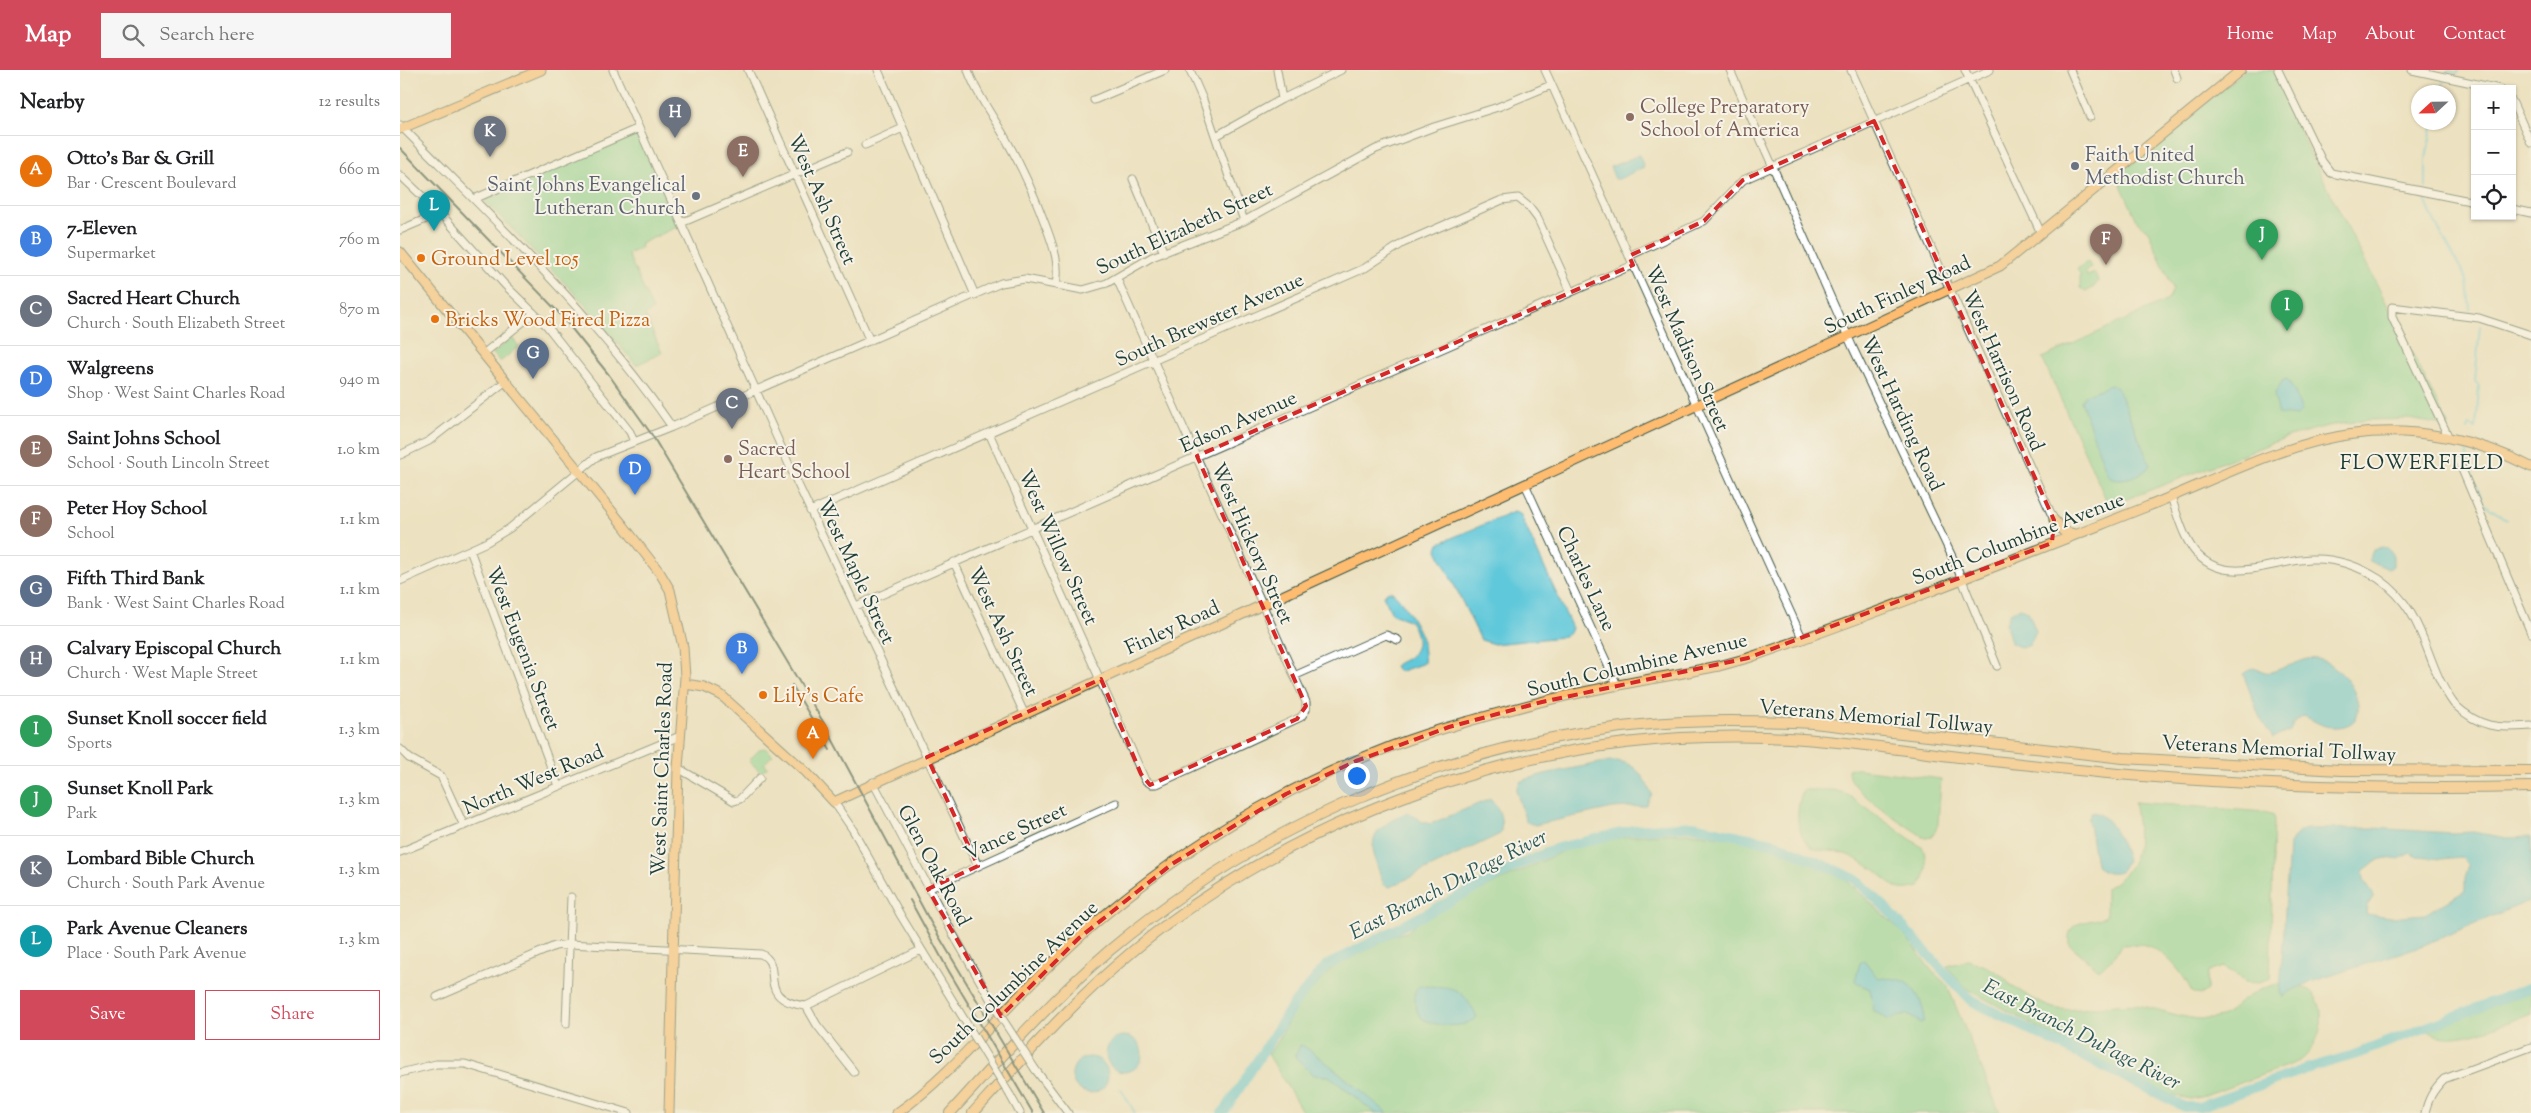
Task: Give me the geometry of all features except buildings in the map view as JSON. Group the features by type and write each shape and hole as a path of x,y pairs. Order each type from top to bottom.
{"highway":[{"name":"Veterans Memorial Tollway","path":"950,1113 1030,1027 1095,964 1155,914 1221,868 1272,838 1384,787 1461,760 1548,739 1650,724 1764,721 1813,723 2133,759 2341,770 2531,771"},
{"name":"Veterans Memorial Tollway","path":"973,1113 1040,1040 1110,970 1166,925 1228,884 1317,834 1388,803 1466,775 1552,755 1659,740 1764,737 1823,741 1994,761 2193,780 2342,786 2531,787"}],"main road":[{"path":"401,127 541,70"},
{"name":"South Finley Road","path":"1525,484 2000,266 2242,70"},
{"name":"West Saint Charles Road","path":"400,252 578,470 668,585 682,647 685,684 678,768 669,1113"},
{"name":"South Columbine Avenue","path":"897,1113 945,1074 1039,975 1105,915 1172,864 1250,815 1305,784 1394,746 1449,727 1542,702 1720,666 1802,640 2283,452 2323,439 2380,431 2449,438 2487,448 2531,467"},
{"name":"Finley Road","path":"834,802 927,757 1525,484"},
{"path":"2054,520 2063,531 2075,534"},
{"path":"2052,543 2055,534 2054,520"},
{"path":"685,684 704,687 721,695 806,772 834,802"}],"street":[{"name":"West Maple Street","path":"613,70 810,512 978,866"},
{"name":"West Ash Street","path":"748,70 870,341"},
{"path":"878,70 975,295"},
{"path":"968,70 978,94 1020,166 1039,207 1055,252 1058,275 1056,285"},
{"path":"1094,100 1164,70"},
{"path":"1190,70 1216,136 1244,221"},
{"path":"1277,70 1282,99"},
{"path":"1216,136 1282,99 1341,70"},
{"name":"West Madison Street","path":"1544,70 1802,640"},
{"name":"West Harding Road","path":"1730,70 1848,335 1962,578 1998,666"},
{"name":"West Harrison Road","path":"1851,70 2054,520"},
{"path":"1965,70 2041,233"},
{"path":"1629,256 1704,221 1738,184 1773,166 1990,70"},
{"path":"2070,70 2090,117"},
{"path":"2174,70 2177,78"},
{"path":"2278,70 2322,161 2331,173 2471,201"},
{"path":"2412,70 2481,85"},
{"name":"South Elizabeth Street","path":"400,581 470,550 520,521 578,470 596,457 672,427 1012,280 1025,279 1083,290 1117,279 1130,269 1164,253 1244,221 1376,150 1434,127 1498,107 1551,85"},
{"path":"2516,110 2531,144"},
{"path":"401,127 474,199 592,323 672,427"},
{"path":"474,199 638,128"},
{"path":"865,145 903,128"},
{"path":"681,223 846,152"},
{"path":"400,175 440,213 565,347 630,432 634,442"},
{"path":"1132,179 1164,253"},
{"name":"South Brewster Avenue","path":"810,512 1365,268 1403,243 1505,199 1518,198 1534,212 1571,292"},
{"path":"2516,211 2531,213"},
{"path":"400,230 440,213"},
{"name":"Edson Avenue","path":"856,606 1633,265"},
{"name":"West Hickory Street","path":"1117,279 1306,702 1306,710 1298,720 1157,784 1148,783"},
{"path":"2449,438 2392,317 2392,307 2479,318 2531,334"},
{"path":"483,354 534,313"},
{"path":"400,455 428,441 506,381"},
{"name":"West Willow Street","path":"989,433 1101,679 1141,774 1148,783"},
{"path":"2458,460 2531,633"},
{"name":"Charles Lane","path":"1525,484 1618,687"},
{"path":"2171,497 2187,536 2197,554 2205,561 2222,570 2241,570 2296,560 2319,559 2358,567 2378,578 2400,597 2415,617 2445,688 2454,704 2465,714 2486,726 2531,726"},
{"name":"West Eugenia Street","path":"470,550 558,786"},
{"name":"West Ash Street","path":"954,562 1024,713"},
{"path":"1294,676 1386,635 1398,640"},
{"name":"North West Road","path":"400,852 680,736"},
{"path":"400,749 409,758 435,772 444,780 464,826"},
{"path":"678,768 734,801 740,799 760,778"},
{"name":"Glen Oak Road","path":"873,782 928,889 996,1009 1035,1069 1068,1113"},
{"path":"834,802 854,830 921,950 1020,1113"},
{"name":"Vance Street","path":"928,889 1116,802"},
{"path":"566,1024 571,898"},
{"path":"437,997 555,946 569,944 761,954 771,964 773,987 779,996 789,1003 806,1006 921,950"},
{"path":"806,1006 817,1026 854,1072"},
{"path":"2425,1113 2434,1088 2444,1079 2531,1047"},
{"path":"400,1073 436,1064 465,1064 629,1113"}],"highlighted area":[{"path":"1874,121 2054,520 2052,543 1748,658 1542,702 1449,727 1356,761 1286,794 1172,864 1079,938 1001,1016 928,889 978,866 927,757 1101,679 1141,774 1150,785 1297,719 1306,706 1197,456 1633,265 1629,256 1704,221 1743,180"}],"green space":[{"path":"2246,70 2274,70 2309,151 2449,426 2408,419 2367,420 2328,426 2290,436 2109,506 2042,358 2168,300 2173,289 2148,231 2138,223 2117,176"},
{"path":"637,133 679,226 640,244 641,248 628,254 653,310 645,315 662,353 636,365 580,299 484,200"},
{"path":"2088,261 2091,268 2085,271 2087,276 2095,273 2098,281 2094,287 2086,292 2080,288 2080,274 2077,269"},
{"path":"512,338 519,346 500,362 493,353"},
{"path":"765,748 773,755 764,764 768,767 761,772 751,763 750,759 760,749"},
{"path":"1848,769 1941,779 1938,824 1932,837 1925,838 1875,804 1849,777"},
{"path":"1803,790 1833,790 1845,793 1923,848 1926,868 1924,878 1919,887 1899,889 1873,869 1850,856 1837,852 1818,850 1810,846 1802,836 1798,823 1799,803"},
{"path":"2134,802 2265,812 2274,815 2270,979 2259,983 2245,982 2236,974 2223,967 2208,972 2207,990 2200,995 2192,992 2184,977 2167,957 2153,948 2139,944 2121,945 2114,957 2099,970 2069,944 2071,930 2075,926 2106,916 2106,888 2118,880 2133,862 2138,840"},
{"path":"1693,833 1757,842 1787,852 1844,878 1903,933 1932,971 1947,985 2000,1113 1303,1113 1268,1054 1278,1041 1295,1008 1332,968 1395,935 1407,932 1422,918 1561,852 1610,839 1642,835"},
{"path":"1968,960 1992,969 2011,986 2040,1003 2053,1008 2068,1010 2126,1004 2188,1018 2210,1019 2227,1014 2241,1001 2255,992 2279,984 2294,984 2307,989 2315,996 2320,1007 2320,1031 2309,1053 2300,1061 2205,1096 2191,1099 2171,1095 2132,1078 1965,988 1947,966"},
{"path":"2531,992 2531,1013 2493,1028 2479,1033 2451,1037 2438,1036 2428,1031"}],"water":[{"path":"1639,155 1644,167 1619,179 1615,179 1610,167"},
{"path":"2287,379 2294,390 2302,411 2297,416 2279,414 2274,395 2283,380"},
{"path":"2111,385 2118,389 2150,465 2142,473 2129,478 2116,479 2107,474 2081,401 2085,395"},
{"path":"1514,512 1520,514 1572,628 1570,633 1562,637 1494,644 1481,640 1437,550 1438,545 1442,542"},
{"path":"2382,547 2388,548 2393,554 2393,566 2389,569 2369,561 2373,550"},
{"path":"1389,591 1398,598 1409,613 1423,643 1424,663 1399,672 1395,666 1412,654 1417,645 1417,640 1415,630 1409,620 1392,614 1383,595"},
{"path":"2020,608 2028,611 2036,631 2030,645 2022,648 2011,643 2006,624 2010,613"},
{"path":"2307,659 2321,660 2334,667 2346,678 2354,692 2358,705 2356,717 2348,725 2332,727 2324,726 2303,716 2294,722 2290,731 2273,738 2260,718 2243,674 2253,668 2269,673"},
{"path":"1618,761 1631,766 1645,780 1652,794 1646,806 1613,808 1535,825 1526,822 1516,790 1521,781 1544,774"},
{"path":"1490,799 1500,815 1502,825 1500,834 1390,887 1384,885 1373,849 1377,833 1384,826 1408,812 1421,821 1430,824"},
{"path":"2091,812 2098,813 2104,817 2119,838 2127,861 2120,872 2106,872 2096,864 2088,819"},
{"path":"2373,828 2451,833 2473,832 2507,838 2531,837 2531,900 2424,945 2314,981 2288,992 2283,998 2280,992 2289,846 2296,835 2306,829","holes":["2410,853 2417,857 2441,859 2461,857 2469,866 2465,877 2465,891 2425,914 2392,917 2366,914 2367,906 2374,896 2364,879 2363,871 2377,860 2387,858 2398,860"]},
{"path":"1864,960 1877,977 1904,981 1914,990 1923,1009 1923,1022 1921,1023 1906,1014 1889,1020 1874,1011 1870,989 1858,984 1855,980 1860,963"},
{"path":"1419,986 1449,988 1461,993 1477,1017 1472,1021 1458,1025 1442,1025 1427,1021 1417,1012 1415,994"},
{"path":"1124,1036 1131,1037 1137,1041 1141,1047 1141,1061 1137,1067 1131,1071 1124,1072 1117,1071 1111,1067 1107,1061 1106,1054 1107,1047 1111,1041 1117,1037"},
{"path":"1300,1045 1316,1054 1388,1113 1375,1113 1329,1076 1313,1075 1295,1057"},
{"path":"1090,1057 1097,1058 1103,1062 1107,1068 1107,1082 1103,1088 1097,1092 1090,1093 1083,1092 1077,1088 1073,1082 1072,1075 1073,1068 1077,1062 1083,1058"}],"waterway":[{"path":"2446,74 2449,71 2458,73 2459,70"},
{"path":"2426,188 2426,159 2431,130"},
{"path":"2424,197 2434,221 2467,280 2470,310"},
{"path":"2467,429 2469,424 2476,429 2479,386 2475,381 2480,326"},
{"path":"2467,450 2468,464 2484,504 2507,520"},
{"name":"East Branch DuPage River","path":"1222,1113 1293,1005 1326,966 1519,865 1557,848 1633,830 1693,826 1777,844 1855,879 1885,907 1970,1000 2185,1107 2199,1107 2312,1067 2354,1055 2531,987"},
{"path":"1121,1089 1135,1113"}],"railway":[{"path":"400,148 560,314 609,375 652,435 822,720 931,923 1044,1113"},
{"path":"792,685 830,750"},
{"path":"910,900 947,968 1033,1113"}],"place":[{"name":"College Preparatory School of America","path":"1630,117"},
{"name":"Calvary Episcopal Church","path":"675,138"},
{"name":"Lombard Bible Church","path":"490,157"},
{"name":"Faith United Methodist Church","path":"2075,166"},
{"name":"Saint Johns School","path":"743,177"},
{"name":"Saint Johns Evangelical Lutheran Church","path":"696,196"},
{"name":"Park Avenue Cleaners","path":"434,231"},
{"name":"Ground Level 105","path":"421,258"},
{"name":"Sunset Knoll Park","path":"2262,260"},
{"name":"Peter Hoy School","path":"2106,265"},
{"name":"Bricks Wood Fired Pizza","path":"435,319"},
{"name":"Sunset Knoll soccer field","path":"2287,331"},
{"name":"Fifth Third Bank","path":"533,379"},
{"name":"Sacred Heart Church","path":"732,429"},
{"name":"Sacred Heart School","path":"728,459"},
{"name":"Walgreens","path":"635,495"},
{"name":"7-Eleven","path":"742,674"},
{"name":"Lily's Cafe","path":"763,695"},
{"name":"Otto's Bar & Grill","path":"813,759"}],"district":[{"name":"FLOWERFIELD","path":"2422,462"}]}
